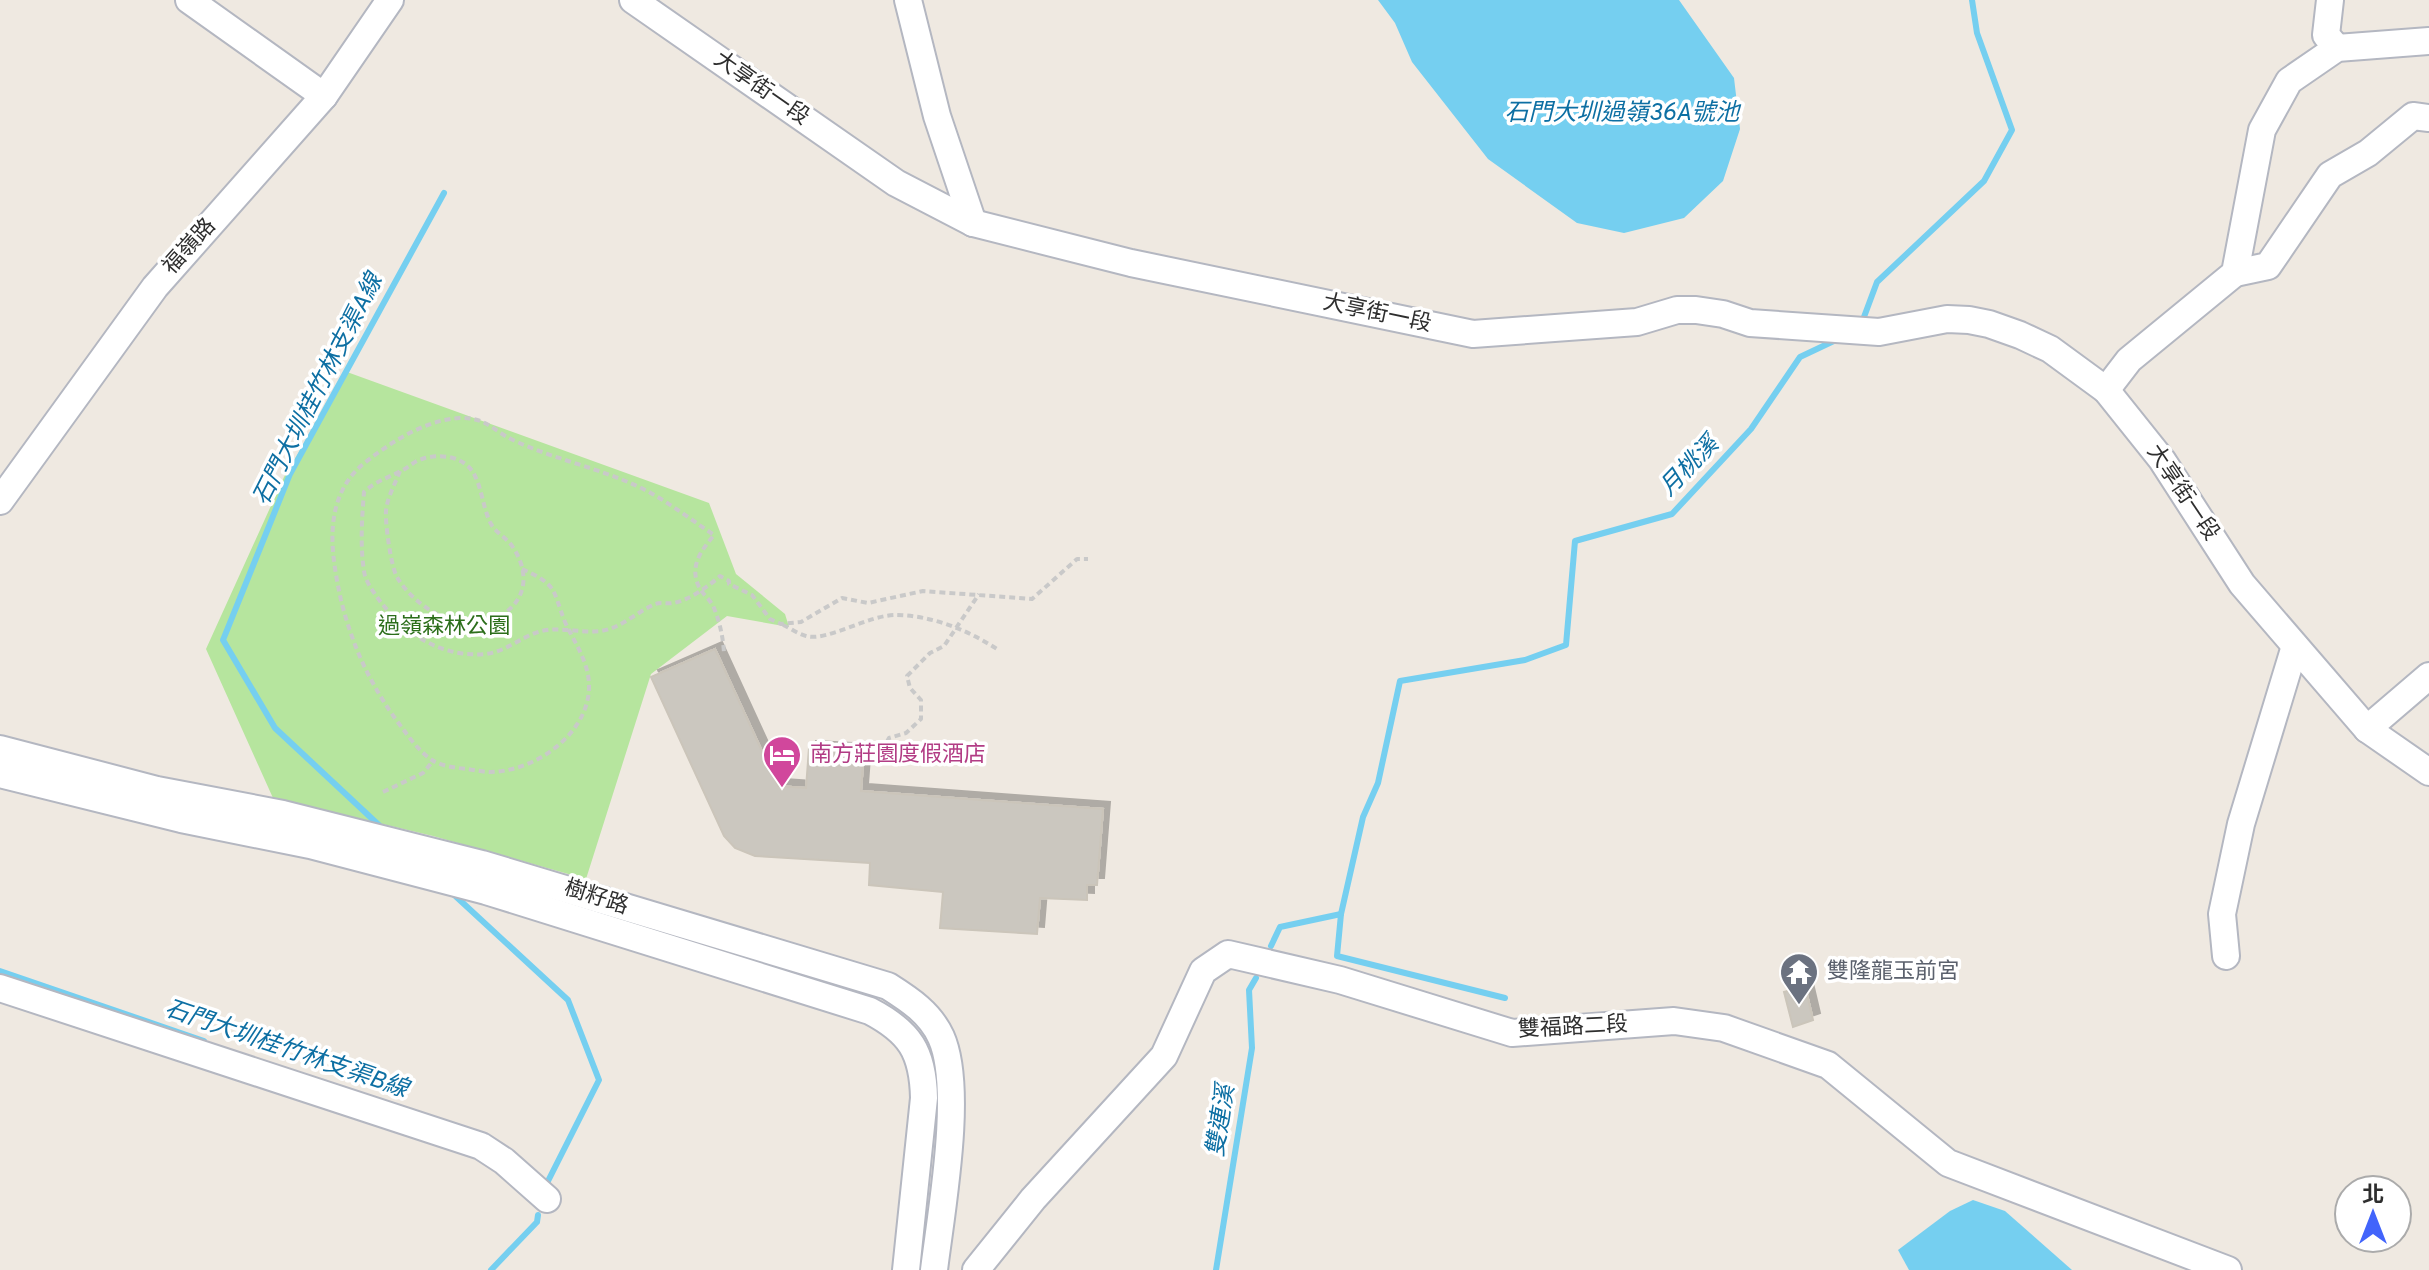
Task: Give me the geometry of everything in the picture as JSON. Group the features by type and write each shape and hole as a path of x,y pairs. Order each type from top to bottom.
{"street":[{"path":"189,0 324,96"},
{"name":"福嶺路","path":"0,501 155,287 324,96 390,0"},
{"name":"大享街一段","path":"633,0 896,183 973,223 1131,263 1473,334 1637,322 1677,310 1696,310 1723,314 1750,323 1879,332 1947,319 1989,324 2050,349 2106,390 2162,460 2242,584 2367,729 2429,772"},
{"path":"908,0 937,116 973,223"},
{"path":"2330,0 2326,35 2337,48"},
{"path":"2235,273 2262,130 2289,81 2337,48 2429,41"},
{"path":"2106,390 2129,360 2235,273 2268,266 2330,175 2368,153 2413,116 2429,118"},
{"path":"2226,956 2222,914 2241,824 2295,646"},
{"path":"2367,729 2429,676"},
{"name":"樹籽路","path":"0,749 157,790 283,814 482,864 888,986 919,1006 940,1035 947,1057 949,1142 934,1270"},
{"name":"樹籽路","path":"0,774 181,819 310,845 486,891 870,1011 897,1025 915,1050 924,1073 906,1270"},
{"name":"雙福路二段","path":"976,1270 1033,1199 1164,1056 1203,971 1228,954 1340,980 1512,1033 1674,1021 1724,1028 1828,1065 1948,1163 2228,1270"},
{"path":"0,988 481,1146 504,1161 547,1199"}],"path":[{"path":"522,569 541,577 555,590 565,622 587,668 587,701 573,730 563,742 526,763 491,772 456,768 433,761 387,708 363,667 348,630 331,535 338,498 352,474 376,453 425,426 459,418 490,423 511,439 650,492 714,535 696,560 695,575 700,590 713,605 722,632 724,653"},
{"path":"400,471 385,512 395,575 412,595 435,614 456,622 487,622 514,607 524,590 522,569 514,548 491,525 474,473 457,458 439,456 420,459 378,480 364,492 364,573 390,616 412,635 440,648 487,654 507,648 537,631 559,628 604,631 658,603 676,603 720,576 752,595 770,619 805,636 819,637 857,623 896,615 941,622 976,636 997,649"},
{"path":"781,624 801,622 842,598 868,603 923,591 1032,599 1077,559 1088,559"},
{"path":"877,759 889,738 906,733 921,719 921,700 910,688 907,676 930,653 944,646 979,594"},
{"path":"383,792 423,773 433,761"}],"green space":[{"name":"過嶺森林公園","path":"347,372 709,503 736,574 785,614 789,627 727,616 651,674 586,879 433,836 273,798 206,649 284,477"}],"water":[{"name":"石門大圳過嶺36A號池","path":"1378,0 1679,0 1734,78 1740,129 1723,181 1684,218 1624,233 1577,223 1488,159 1412,62 1395,23"},
{"path":"1973,1200 2005,1211 2072,1270 1909,1270 1898,1250 1950,1211"}],"building":[{"name":"南方莊園度假酒店","path":"715,649 778,786 806,788 809,748 864,751 861,791 1103,809 1097,885 1087,885 1087,900 1040,898 1037,934 940,928 943,892 869,885 870,863 755,856 735,848 724,836 651,677"},
{"name":"雙隆龍玉前宮","path":"1805,986 1813,1020 1793,1027 1784,992"}],"waterway":[{"name":"月桃溪","path":"1861,325 1877,282 1984,181 2012,130 1977,33 1972,0"},
{"name":"石門大圳桂竹林支渠A線","path":"382,828 275,728 223,640 290,474 444,193"},
{"name":"月桃溪","path":"1505,998 1337,956 1341,914 1363,817 1378,783 1400,681 1525,660 1566,645 1575,541 1672,514 1751,429 1800,357 1838,339"},
{"name":"石門大圳桂竹林支渠A線","path":"451,892 568,1000 599,1080 545,1187"},
{"name":"雙連溪","path":"1271,946 1280,927 1341,914"},
{"name":"石門大圳桂竹林支渠B線","path":"0,971 204,1041"},
{"name":"雙連溪","path":"1216,1270 1252,1048 1249,990 1256,978"},
{"path":"491,1270 537,1222 538,1215"}],"place":[{"name":"南方莊園度假酒店","path":"782,789"},
{"name":"雙隆龍玉前宮","path":"1799,1006"}]}
